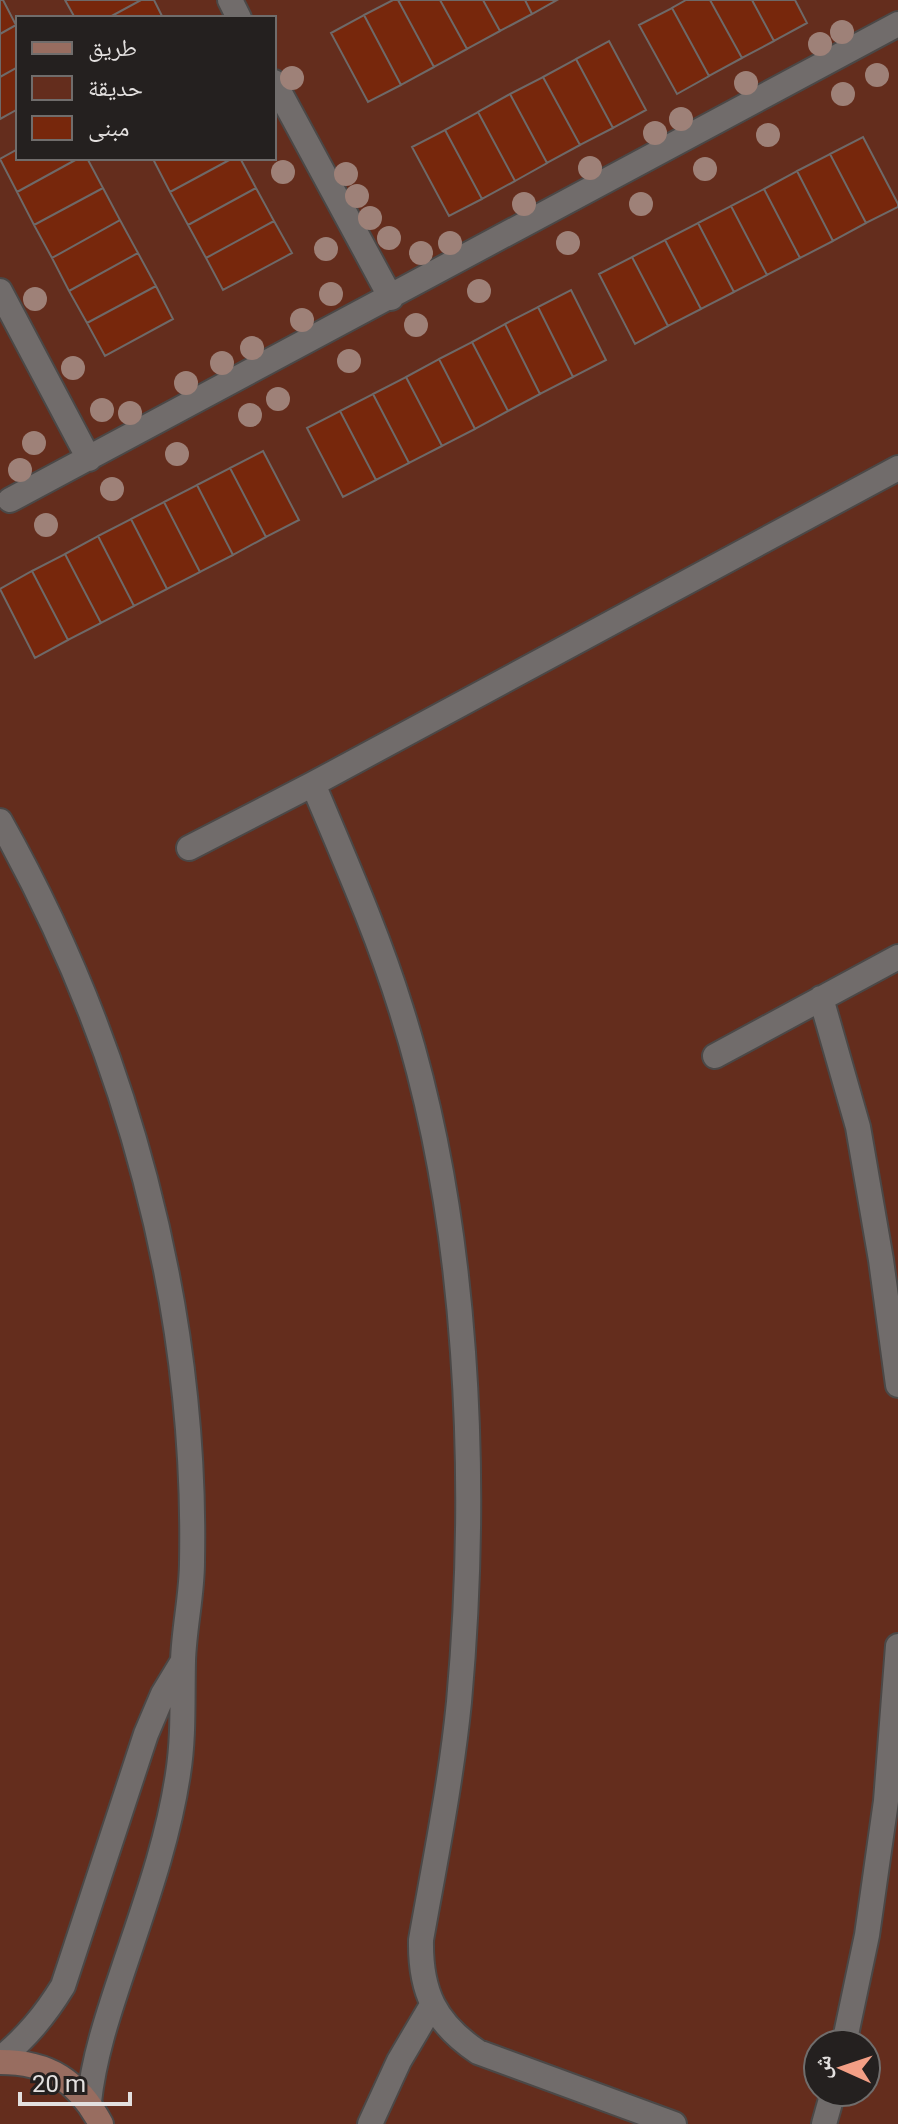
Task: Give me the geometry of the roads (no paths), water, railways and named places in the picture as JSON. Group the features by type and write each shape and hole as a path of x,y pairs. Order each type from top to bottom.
{"street":[{"path":"10,500 898,24"},
{"path":"276,86 391,298"},
{"path":"0,291 89,459"},
{"path":"189,848 898,468"},
{"path":"313,784 369,917 402,1010 424,1093 443,1192 463,1362 468,1448 465,1619 448,1790 421,1940 424,1984 432,2005 444,2023 460,2040 478,2052 674,2124"},
{"path":"0,821 70,960 110,1063 142,1168 167,1276 184,1385 192,1564 183,1661 184,1718 178,1774 167,1833 97,2049 89,2102"},
{"path":"715,1056 898,957"},
{"path":"821,998 858,1127 898,1385"},
{"path":"847,2028 867,1935 886,1801 898,1646"},
{"path":"0,2060 45,2015 63,1986 146,1734 163,1694 183,1661"},
{"path":"370,2124 399,2061 432,2005"},
{"path":"0,2060 48,2069 71,2083 89,2102 101,2124"}]}
